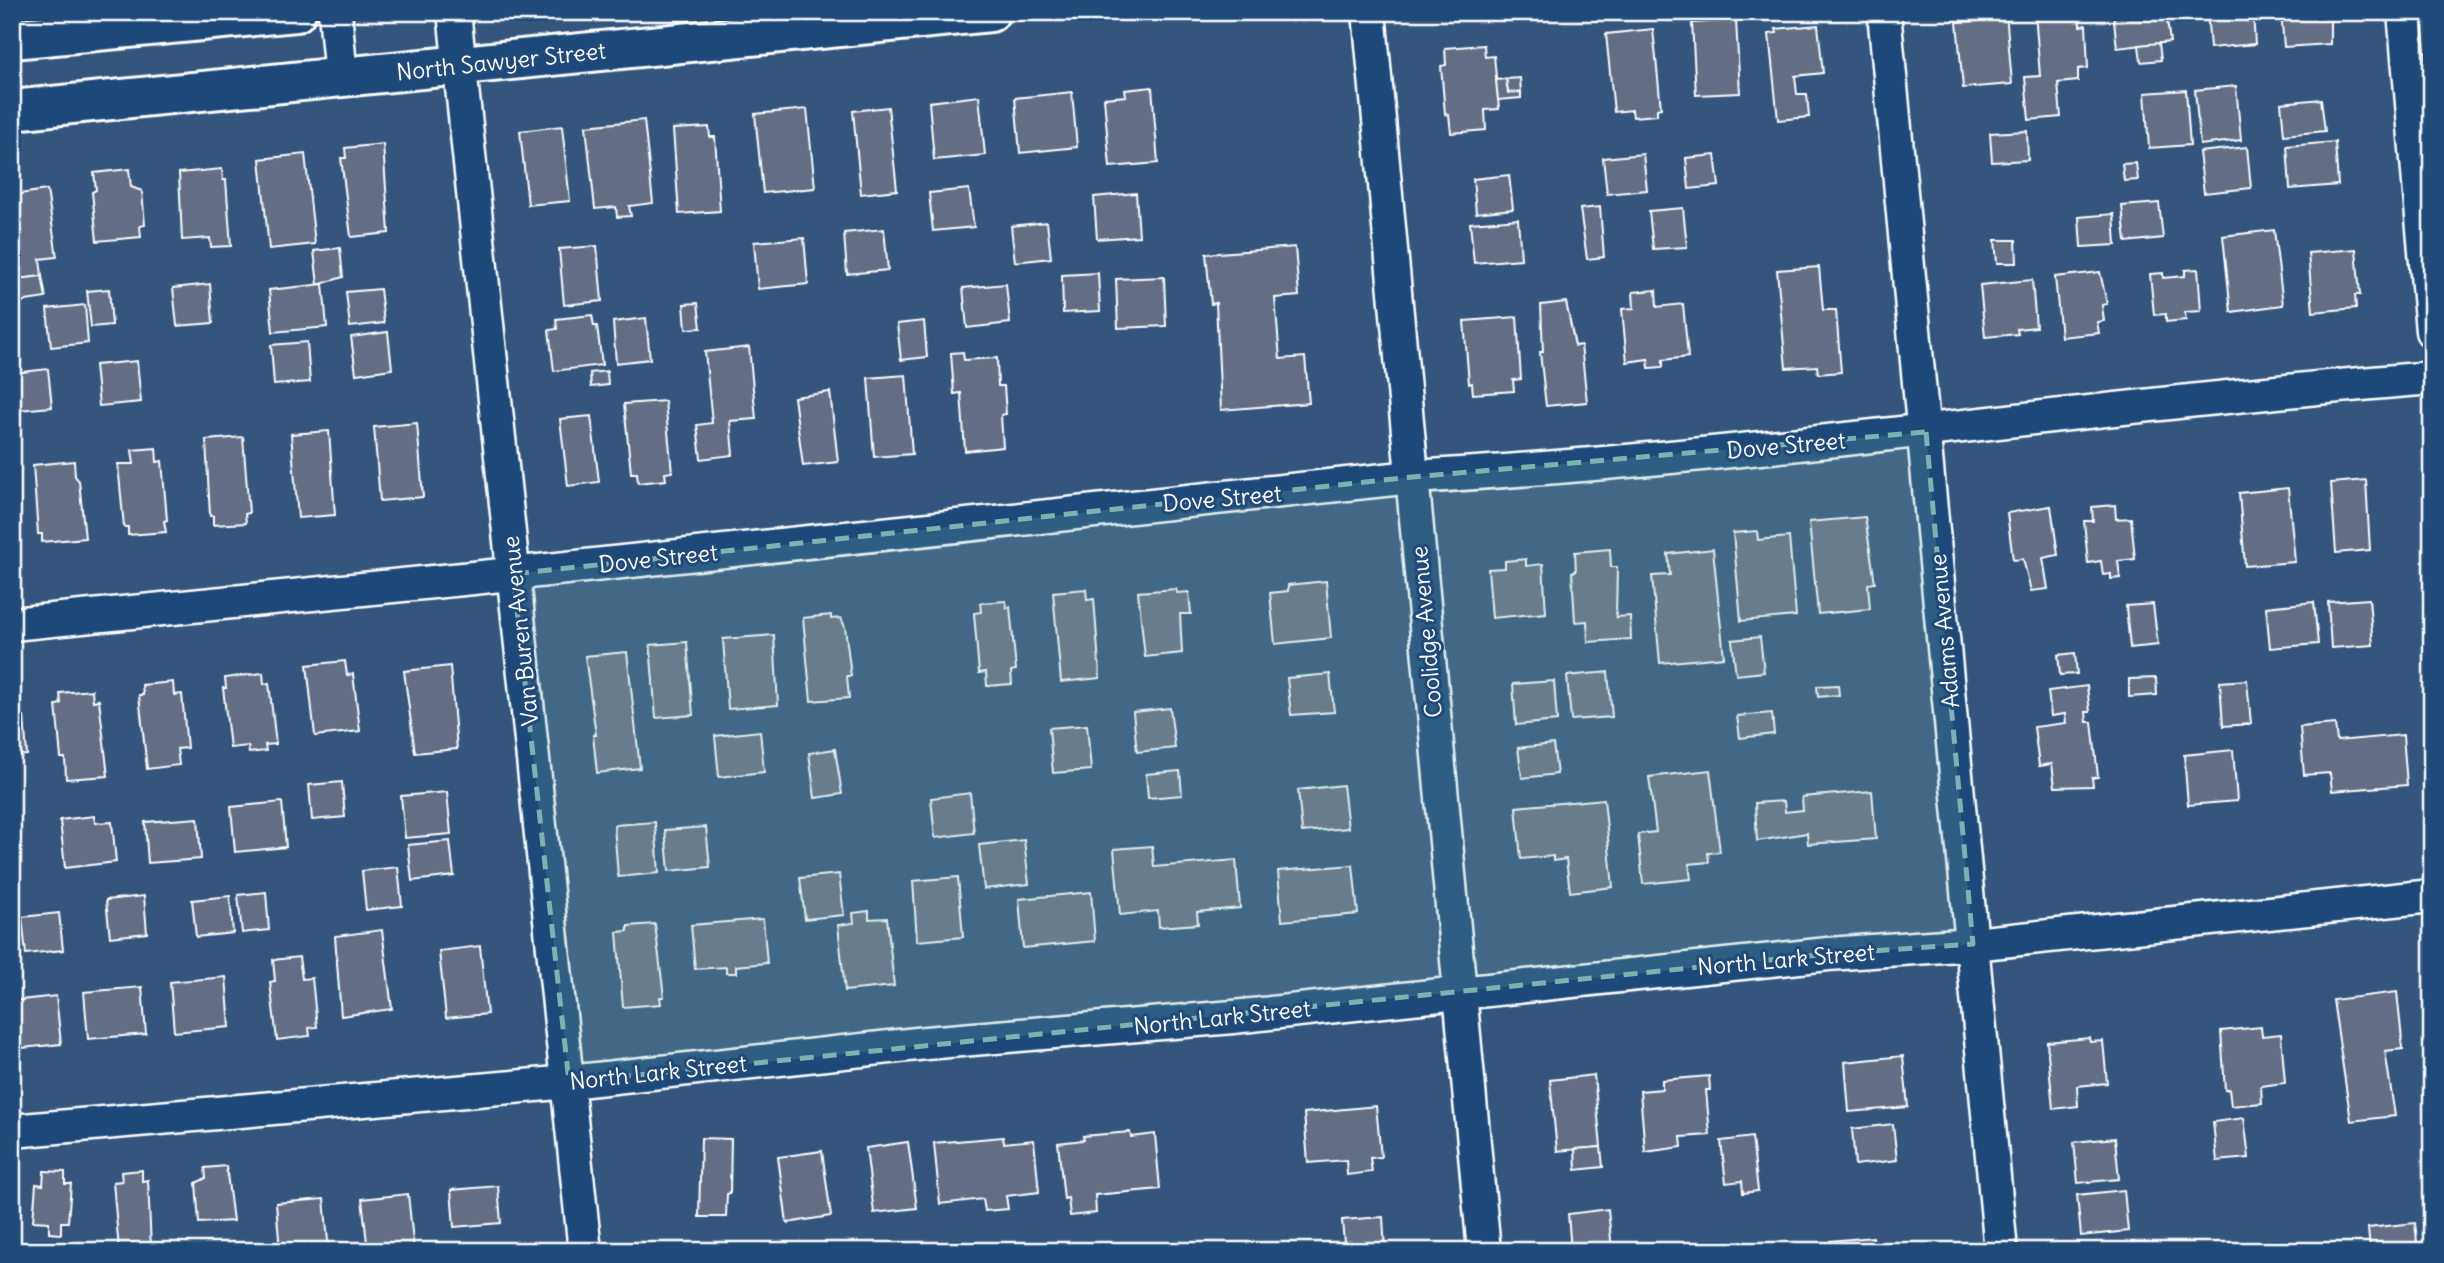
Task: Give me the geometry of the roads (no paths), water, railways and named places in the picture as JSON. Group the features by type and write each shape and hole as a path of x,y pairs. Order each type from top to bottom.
{"street":[{"path":"12,39 296,12"},
{"path":"335,12 341,77"},
{"name":"Van Buren Avenue","path":"454,12 585,1251"},
{"name":"North Sawyer Street","path":"12,110 458,65 855,19 989,12"},
{"name":"Coolidge Avenue","path":"1369,12 1484,1251"},
{"name":"Adams Avenue","path":"1884,12 1926,432 2001,1251"},
{"path":"2404,12 2432,331"},
{"name":"Dove Street","path":"12,624 513,574 1412,477 1497,473 1926,432 2308,388 2432,378"},
{"name":"North Lark Street","path":"12,1131 569,1082 926,1044 1233,1017 1458,991 1828,954 1973,944 2432,896"}]}
